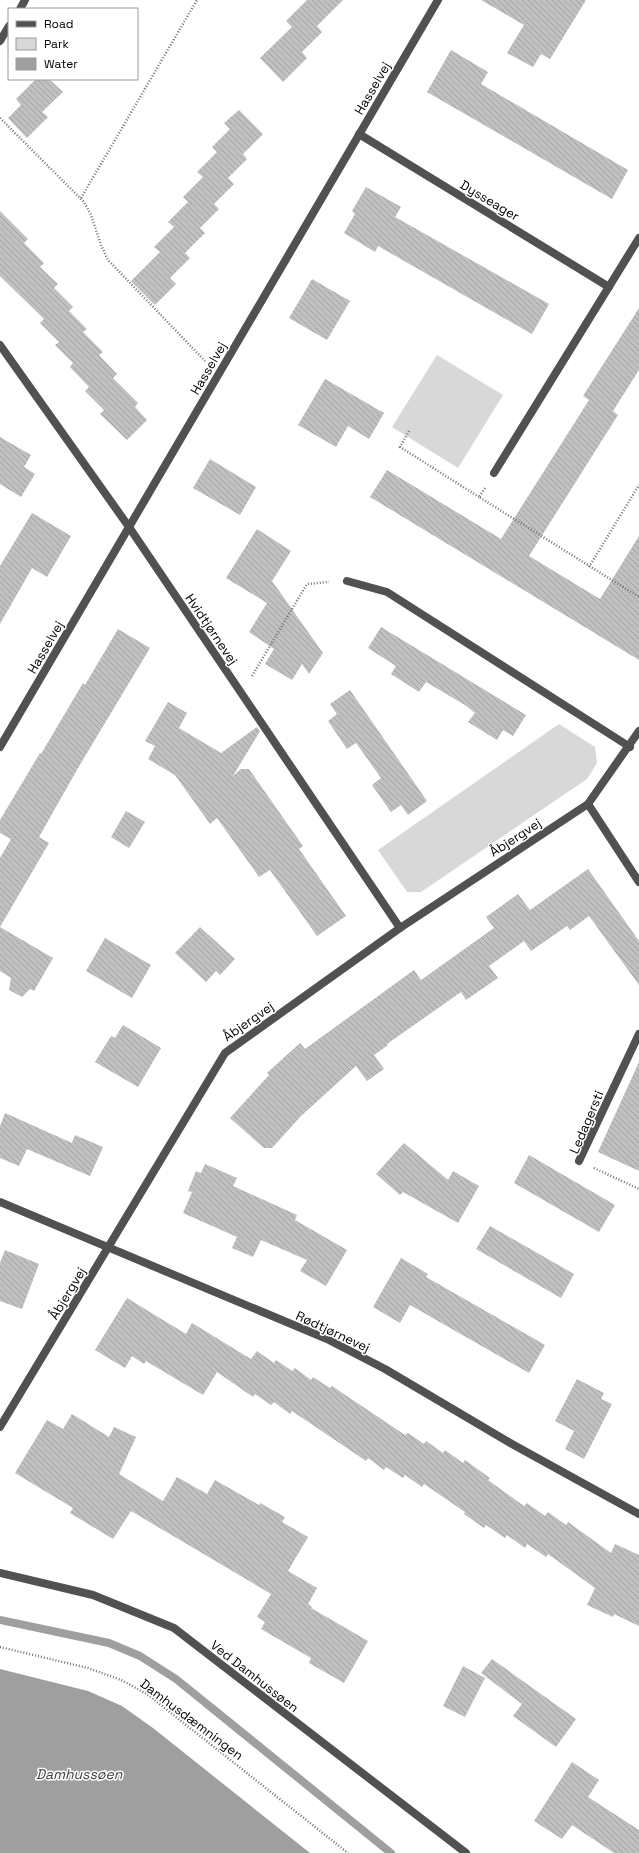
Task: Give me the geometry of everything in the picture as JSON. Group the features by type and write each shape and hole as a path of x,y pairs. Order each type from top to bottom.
{"street":[{"name":"Hasselvej","path":"0,747 438,0"},
{"path":"1,38 8,28"},
{"name":"Dysseager","path":"359,134 609,287"},
{"path":"494,473 639,238"},
{"name":"Hvidtjørnevej","path":"0,346 129,527 400,928"},
{"path":"347,581 387,592 630,746"},
{"name":"Åbjergvej","path":"0,1427 225,1053 400,928 588,804 630,746 639,731"},
{"path":"588,804 639,882"},
{"name":"Ledagersti","path":"579,1161 639,1034"},
{"name":"Rødtjørnevej","path":"0,1202 327,1339 385,1369 512,1444 639,1514"},
{"name":"Ved Damhussøen","path":"0,1573 93,1595 174,1628 466,1853"}],"path":[{"path":"81,198 196,0"},
{"path":"0,118 81,198 91,215 100,245 108,260 218,374"},
{"path":"409,431 400,447 639,597"},
{"path":"479,497 494,473"},
{"path":"589,567 639,485"},
{"path":"241,694 307,584 347,581"},
{"name":"Ledagersti","path":"579,1161 639,1189"},
{"name":"Damhusdæmningen","path":"0,1647 88,1668 121,1680 147,1694 348,1853"}],"green space":[{"path":"437,355 503,395 458,468 392,427"},
{"path":"559,724 595,747 597,763 587,779 421,892 407,892 378,850"}],"water":[{"name":"Damhussøen","path":"0,1669 88,1691 122,1706 153,1728 310,1853 0,1853"}],"building":[{"path":"307,0 343,0 317,26 322,32 302,52 307,58 283,82 260,58 292,27 286,21"},
{"path":"481,0 586,0 550,59 541,54 533,67 507,53 524,25"},
{"path":"451,50 488,72 481,84 628,170 612,199 427,92"},
{"path":"35,80 50,80 63,92 42,112 48,117 27,138 8,118 21,105 16,99"},
{"path":"239,110 263,134 243,154 247,159 228,178 234,184 214,204 219,209 200,228 205,233 185,253 190,258 170,278 176,284 155,305 131,281 160,252 154,247 174,227 168,222 188,202 183,197 203,177 197,172 217,152 212,147 230,129 224,123"},
{"path":"366,187 401,207 395,217 549,304 532,334 378,246 375,252 344,233 355,214 352,211"},
{"path":"0,211 28,239 24,243 44,263 40,267 58,284 54,288 73,307 69,311 87,329 83,332 103,352 99,355 117,374 113,378 138,403 135,407 147,420 127,440 100,414 104,410 85,391 89,387 70,367 73,363 55,345 59,342 40,323 44,319 0,276"},
{"path":"312,279 350,301 327,340 289,318"},
{"path":"639,308 639,370 613,411 618,415 529,556 600,599 639,536 639,660 370,497 387,470 501,539 589,400 583,396"},
{"path":"325,379 384,413 369,439 348,426 336,447 298,425"},
{"path":"0,437 31,455 24,467 35,474 21,497 0,484"},
{"path":"210,459 256,487 240,515 193,488"},
{"path":"32,513 71,536 47,577 32,568 0,624 0,566"},
{"path":"257,529 291,551 272,581 323,653 309,674 302,664 292,680 265,664 274,649 249,632 267,603 226,578"},
{"path":"381,627 526,715 513,736 503,730 497,740 468,722 475,713 465,705 426,682 419,692 391,674 396,666 368,648"},
{"path":"118,629 150,648 78,768 39,837 49,843 0,927 0,858 11,839 0,833 0,820 83,683 85,685"},
{"path":"350,690 427,801 408,815 401,805 391,812 372,785 381,778 356,743 347,749 328,721 337,714 330,704"},
{"path":"168,702 187,713 179,728 221,753 257,727 260,731 233,776 241,769 249,769 303,846 299,849 346,916 317,936 270,870 259,877 217,818 210,824 175,775 148,759 155,746 145,741"},
{"path":"126,811 145,822 129,848 111,837"},
{"path":"588,869 639,941 639,985 589,916 570,930 567,926 531,951 524,941 489,966 498,978 466,1000 461,992 387,1044 388,1045 374,1055 384,1069 367,1081 356,1066 301,1116 272,1148 264,1148 230,1118 269,1075 267,1073 300,1043 305,1049 414,970 421,980 494,928 486,917 518,894 530,910"},
{"path":"0,927 53,958 34,991 30,989 22,997 9,990 11,978 0,971"},
{"path":"200,927 235,959 220,975 216,971 206,982 175,953"},
{"path":"105,938 151,965 132,998 86,971"},
{"path":"123,1025 161,1048 138,1087 95,1062 111,1036 115,1038"},
{"path":"639,1062 639,1171 598,1152"},
{"path":"5,1113 72,1143 75,1135 103,1147 90,1176 27,1149 19,1166 0,1158 0,1126"},
{"path":"404,1143 448,1180 453,1171 479,1186 458,1223 403,1192 400,1195 376,1174"},
{"path":"529,1155 615,1205 599,1232 514,1183"},
{"path":"205,1164 237,1178 233,1186 297,1215 295,1220 347,1250 326,1286 300,1271 307,1260 261,1240 253,1257 232,1248 237,1237 183,1213 192,1192 188,1191 196,1171 201,1173"},
{"path":"490,1226 574,1274 561,1298 476,1249"},
{"path":"5,1250 39,1264 22,1309 0,1301 0,1263"},
{"path":"401,1258 428,1274 426,1277 545,1345 529,1373 410,1305 400,1323 373,1307"},
{"path":"127,1298 186,1334 192,1323 251,1359 257,1351 274,1363 276,1360 292,1371 295,1368 311,1380 313,1377 330,1388 332,1386 405,1435 408,1433 424,1444 426,1441 443,1453 445,1450 463,1463 465,1460 490,1478 488,1480 524,1506 527,1503 545,1516 548,1512 566,1525 568,1522 611,1553 615,1544 639,1555 639,1626 614,1614 613,1617 587,1605 595,1588 548,1554 546,1557 527,1544 525,1548 507,1535 505,1538 486,1525 484,1528 464,1514 465,1512 424,1484 422,1487 405,1475 403,1478 386,1467 384,1470 368,1458 366,1461 292,1411 290,1414 274,1402 271,1405 255,1394 253,1397 217,1372 203,1395 146,1361 144,1364 132,1356 125,1368 95,1350"},
{"path":"577,1379 604,1393 601,1399 612,1404 584,1459 565,1449 574,1431 555,1421"},
{"path":"72,1414 109,1437 114,1427 136,1437 119,1474 163,1501 177,1477 207,1494 215,1480 259,1505 260,1503 285,1517 282,1522 308,1537 288,1571 317,1588 308,1604 312,1607 311,1608 368,1641 344,1683 309,1663 311,1658 261,1629 265,1622 257,1617 271,1594 131,1511 113,1539 70,1513 73,1508 15,1473 47,1420 63,1429"},
{"path":"492,1659 576,1719 556,1747 513,1716 522,1704 481,1673"},
{"path":"463,1666 485,1678 465,1717 443,1706"},
{"path":"572,1762 599,1780 588,1797 639,1830 639,1853 614,1853 572,1825 562,1839 534,1821"}],"waterway":[{"path":"0,1620 109,1643 140,1656 176,1679 391,1853"}]}
